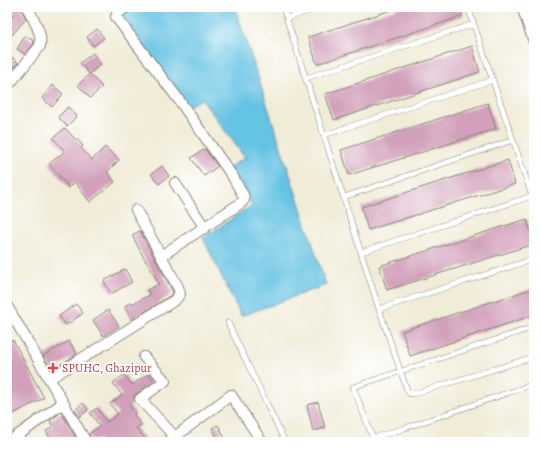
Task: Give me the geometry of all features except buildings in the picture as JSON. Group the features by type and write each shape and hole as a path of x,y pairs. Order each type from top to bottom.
{"street":[{"path":"7,87 40,46 41,41 38,28 27,7"},
{"path":"126,7 117,14 116,17 179,100 233,177 244,197 244,200 241,203 161,256"},
{"path":"522,7 534,42"},
{"path":"175,183 205,228"},
{"path":"49,379 175,300 180,294 178,287 136,210"},
{"path":"7,306 86,442"},
{"path":"144,357 165,381 140,399 171,439 231,395 262,442"},
{"path":"12,442 14,438 63,403"}],"lane":[{"path":"283,7 379,309 409,393 413,394 534,357"},
{"path":"287,18 321,7"},
{"path":"468,7 534,202"},
{"path":"306,78 474,24"},
{"path":"324,135 493,80"},
{"path":"344,197 513,140"},
{"path":"361,252 532,196"},
{"path":"379,309 534,258"},
{"path":"228,323 285,442"},
{"path":"534,327 353,387 374,438 534,384"}],"water":[{"path":"123,7 235,7 326,285 241,316 203,238 252,205 229,167 245,158 202,99 186,107 111,15"}],"place":[{"name":"SPUHC, Ghazipur","path":"53,368"}]}
